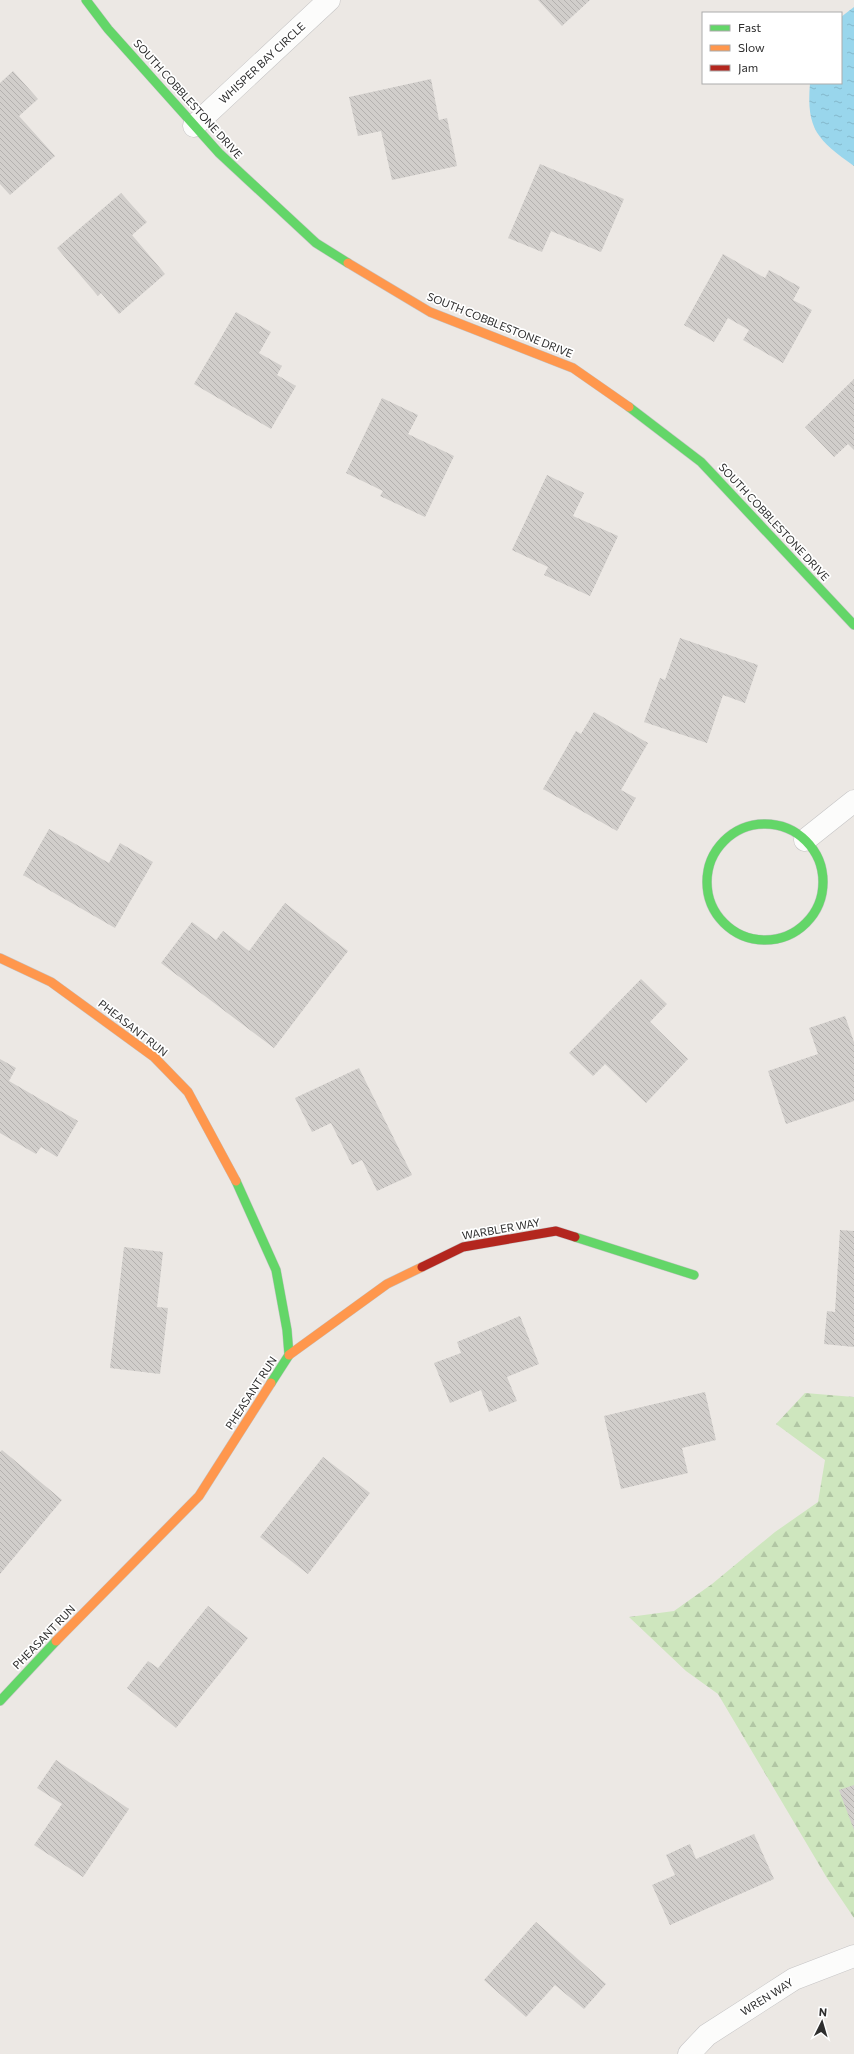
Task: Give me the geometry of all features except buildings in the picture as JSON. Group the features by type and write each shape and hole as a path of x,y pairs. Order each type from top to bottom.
{"street":[{"name":"SOUTH COBBLESTONE DRIVE","path":"86,0 108,29 219,153 316,243 430,312 573,368 701,462 854,625"},
{"name":"WHISPER BAY CIRCLE","path":"194,126 329,0"},
{"path":"805,840 854,801"},
{"path":"771,824 789,829 805,840 816,855 822,873 822,893 815,911 803,926 786,936 767,940 748,937 730,929 717,915 708,891 707,879 711,861 720,844 735,832 746,828 771,824"},
{"name":"PHEASANT RUN","path":"0,958 51,982 154,1057 188,1092 240,1189 276,1270 287,1330 289,1356 199,1496 46,1650 0,1701"},
{"name":"WARBLER WAY","path":"289,1356 387,1284 463,1247 556,1231 694,1275"},
{"name":"WREN WAY","path":"689,2054 707,2035 794,1979 854,1956"}],"green space":[{"path":"805,1393 854,1397 854,1918 827,1878 718,1694 686,1671 629,1617 674,1611 712,1584 775,1532 818,1502 825,1460 776,1424"}],"water":[{"path":"854,7 854,166 831,149 823,141 817,132 810,112 810,84 842,84 842,16"}],"traffic: fast":[{"path":"86,0 108,29 219,153 316,243 348,263"},
{"path":"629,407 701,462 854,625"},
{"path":"765,824 787,829 806,841 818,860 823,882 818,904 806,923 787,935 765,940 743,935 724,923 712,904 707,882 712,860 724,841 743,829 765,824"},
{"path":"236,1181 276,1270 287,1330 289,1355 271,1383"},
{"path":"575,1237 694,1275"},
{"path":"0,1701 56,1641"}],"traffic: slow":[{"path":"348,263 430,312 573,368 629,407"},
{"path":"0,958 51,982 154,1057 188,1092 236,1181"},
{"path":"289,1355 387,1284 422,1267"},
{"path":"56,1641 199,1496 271,1383"}],"traffic: jam":[{"path":"422,1267 463,1247 556,1231 575,1237"}]}
